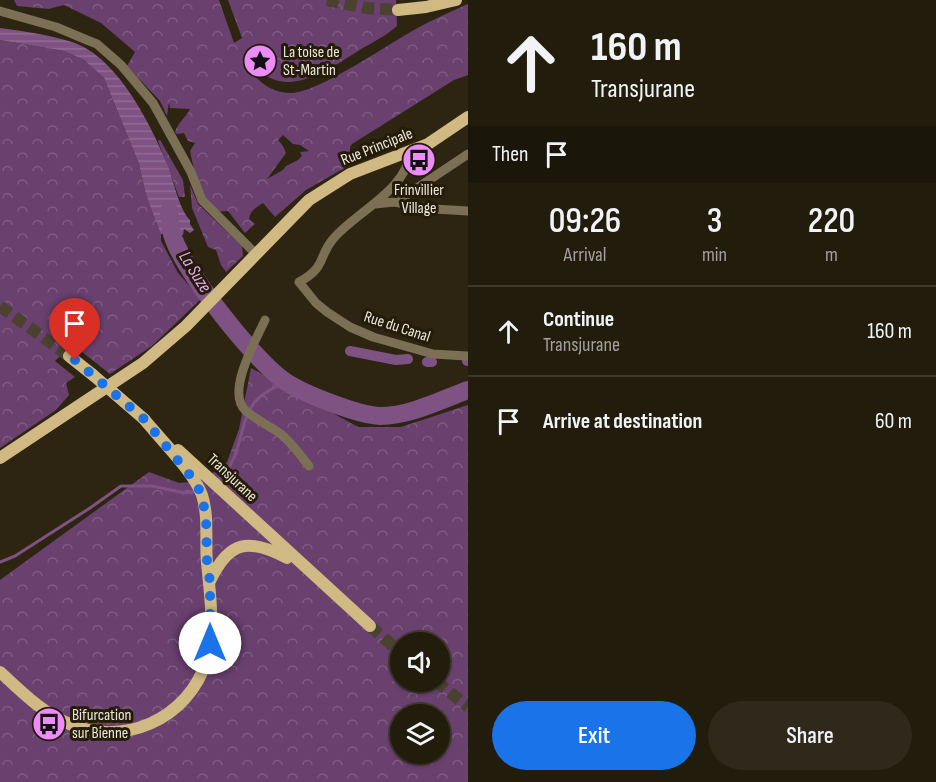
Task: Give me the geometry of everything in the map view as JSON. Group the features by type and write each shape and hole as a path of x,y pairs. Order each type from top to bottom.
{"main road":[{"path":"398,10 426,7 456,0"},
{"name":"Rue Principale","path":"0,458 143,363 187,325 301,206 326,188 358,170 409,152 439,138 468,117"},
{"name":"Transjurane","path":"72,358 144,419 370,626"},
{"path":"0,672 37,705 63,722 84,730 114,733 137,729 167,715 186,697 204,668 210,643 210,582 206,515 201,495 189,474 144,419"},
{"path":"210,582 218,564 224,557 235,549 246,546 267,548 305,568"}],"street":[{"path":"0,11 56,27 97,44 121,64 153,103 191,172 202,200 252,256"},
{"path":"375,204 404,172 409,152"},
{"path":"394,202 468,154"},
{"path":"375,204 394,202 434,209 468,211"},
{"name":"Rue du Canal","path":"375,204 334,238 317,269 299,282 327,312 350,327 373,337 432,354 467,356"},
{"path":"265,320 247,359 239,391 240,401 245,411 288,440 309,466"}],"green space":[{"path":"14,0 219,0 234,43 242,38 228,0 396,0 397,26 320,73 293,82 280,81 267,76 255,66 249,69 268,87 292,93 304,91 335,77 434,19 468,4 468,75 454,80 352,144 348,166 306,190 275,217 263,203 251,213 249,219 255,224 245,233 228,211 214,212 209,205 202,191 190,151 195,143 188,141 184,133 175,132 190,109 170,108 169,102 167,116 160,101 127,66 135,52 101,23 64,5 49,9 17,6","holes":["283,135 293,144 300,145 309,151 300,152 302,156 298,160 267,179 286,153 278,140"]},
{"path":"0,40 64,51 84,60 104,78 139,164 146,195 161,231 161,241 178,273 201,299 152,346 110,374 72,344 55,361 75,377 66,383 69,395 56,410 0,448"},
{"path":"160,140 183,180 185,197 179,197 158,141"},
{"path":"190,185 198,204 242,246 243,256 226,272 216,250 208,247 192,208"},
{"path":"251,368 358,427 401,427 468,405 468,782 0,782 0,580 149,472 179,483 202,481 227,462 239,429"}],"shaded area":[{"path":"0,28 72,42 89,50 104,62 131,94 152,131 168,166 180,203 194,230 190,233 184,229 183,235 161,234 146,195 139,164 104,78 84,60 64,51 0,40"}],"waterway":[{"name":"La Suze","path":"169,211 171,231 178,250 204,291 239,336 286,382 331,403 380,416 414,410 468,390"},
{"path":"350,351 396,360 408,359"},
{"path":"427,362 432,362"},
{"path":"218,480 232,461 254,403 265,393 286,382"},
{"path":"0,562 15,556 121,486 152,486 185,493 197,491"}],"tunnel":[{"path":"327,0 366,8 398,10"},
{"path":"0,306 69,356"},
{"path":"370,626 390,643"},
{"path":"450,692 468,707"}],"place":[{"name":"La toise de St-Martin","path":"260,61"},
{"name":"Frinvillier Village","path":"419,160"},
{"name":"Bifurcation sur Bienne","path":"49,724"}],"route":[{"path":"75,360 144,419 200,491 206,515 210,582 210,643"}]}
